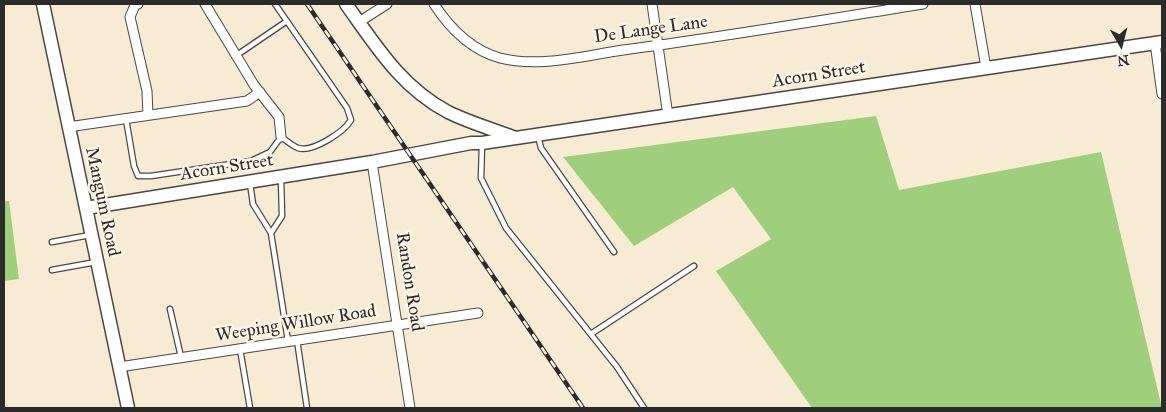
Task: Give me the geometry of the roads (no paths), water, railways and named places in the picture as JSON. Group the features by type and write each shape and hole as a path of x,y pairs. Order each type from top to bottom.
{"street":[{"name":"Mangum Road","path":"43,4 128,408"},
{"path":"138,4 135,5 130,18 147,91 148,115"},
{"path":"205,4 260,92 279,117 281,137"},
{"path":"346,4 391,67 420,94 449,112 515,138"},
{"path":"359,22 388,4"},
{"name":"De Lange Lane","path":"434,4 446,22 471,45 498,57 529,63 659,46 923,4"},
{"path":"652,4 668,116"},
{"path":"975,4 986,68"},
{"path":"1158,43 1162,94"},
{"name":"Acorn Street","path":"86,208 372,162 462,144 482,143 1158,43"},
{"path":"68,128 247,100 260,92"},
{"name":"Randon Road","path":"372,162 410,408"},
{"name":"Weeping Willow Road","path":"119,367 478,313"}],"lane":[{"path":"126,119 134,166 138,176 151,176 251,161 270,152 281,137 298,148 306,149 323,143 348,125 351,120 347,108 275,4"},
{"path":"237,55 287,21"},
{"path":"537,134 541,148 614,252"},
{"path":"482,143 481,178 506,228 617,367 644,408"},
{"path":"271,233 282,216 281,177"},
{"path":"249,182 253,204 271,233 307,408"},
{"path":"52,242 91,234"},
{"path":"52,270 97,262"},
{"path":"591,334 694,266"},
{"path":"170,309 182,358"},
{"path":"240,349 250,408"}],"railway":[{"path":"307,4 583,408"}]}
